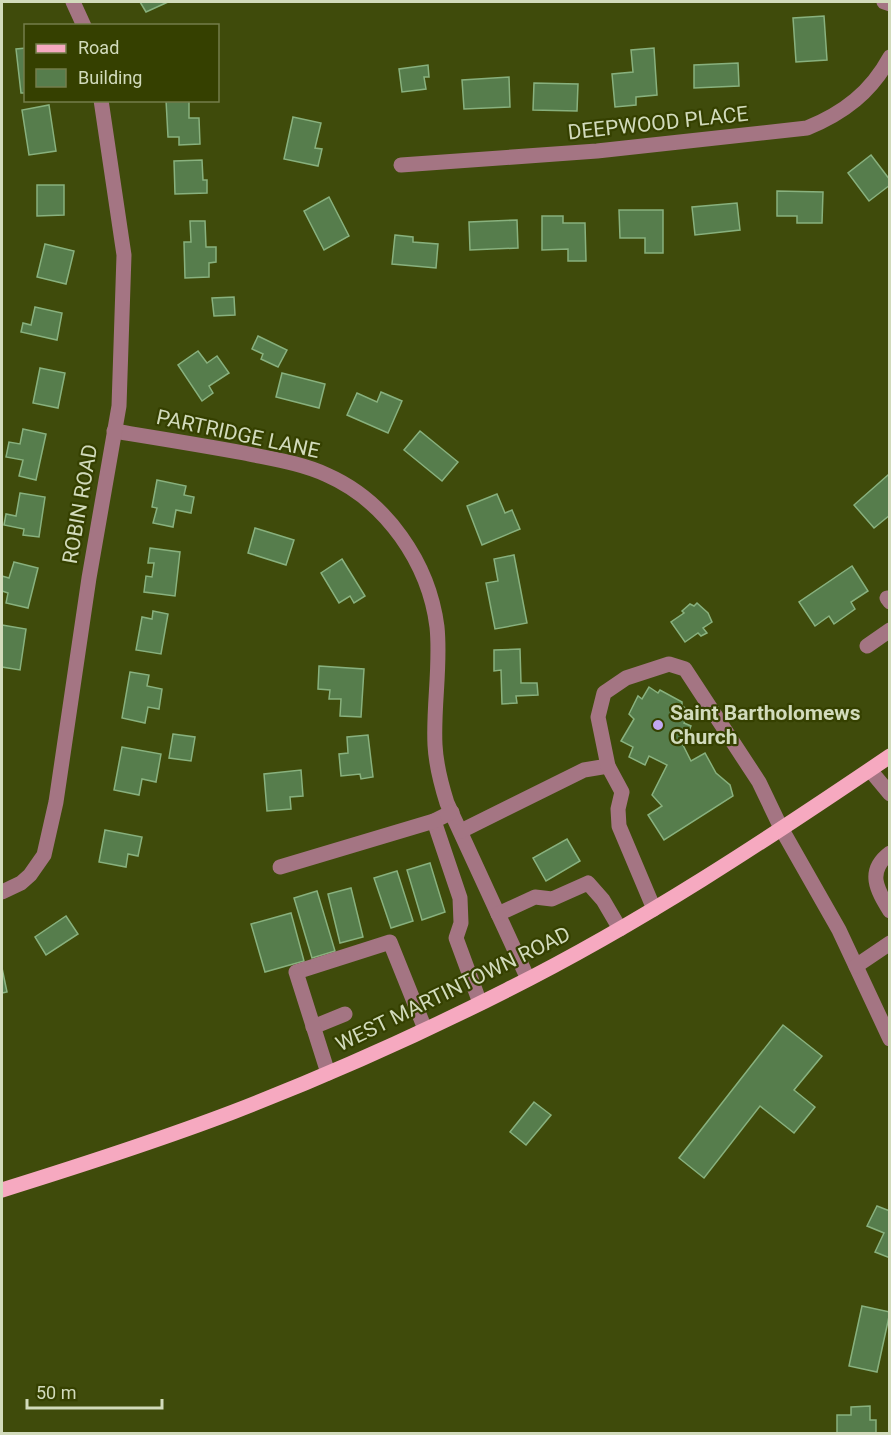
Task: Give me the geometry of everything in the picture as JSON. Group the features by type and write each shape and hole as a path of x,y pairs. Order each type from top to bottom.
{"main road":[{"name":"WEST MARTINTOWN ROAD","path":"2,1190 157,1140 234,1112 328,1073 480,1003 654,909 890,756"}],"street":[{"path":"73,2 83,24"},
{"path":"884,2 890,4"},
{"name":"DEEPWOOD PLACE","path":"401,165 597,151 807,128 832,118 848,107 870,86 890,57"},
{"name":"ROBIN ROAD","path":"2,892 21,883 30,875 44,855 56,802 89,578 119,405 124,255 101,102"},
{"name":"PARTRIDGE LANE","path":"114,431 297,464 328,475 347,486 383,515 399,533 418,564 433,606 438,650 435,744 441,783 460,831 528,979"},
{"path":"867,646 890,630"},
{"path":"654,909 619,826 618,809 622,792 608,766 598,717 604,693 626,678 669,664 685,669 759,782 781,828 839,930 890,1039"},
{"path":"460,831 584,770 608,766"},
{"path":"870,770 890,794"},
{"path":"280,867 434,821 452,812"},
{"path":"434,821 460,898 461,923 456,938 480,1003"},
{"path":"890,853 880,861 876,873 877,891 890,911"},
{"path":"498,914 535,897 552,899 588,883 603,900 620,929"},
{"path":"328,1073 296,972 390,942 425,1029"},
{"path":"856,966 890,943"},
{"path":"313,1027 345,1014"}],"building":[{"path":"140,2 168,2 146,12"},
{"path":"824,16 827,60 796,62 793,18"},
{"path":"24,48 24,93 21,93 16,49"},
{"path":"654,48 657,95 636,97 636,105 615,107 612,74 633,72 631,50"},
{"path":"738,63 739,86 694,88 694,65"},
{"path":"428,65 429,77 424,77 426,89 402,92 399,69"},
{"path":"509,77 510,107 464,109 462,80"},
{"path":"534,83 578,84 577,111 533,110"},
{"path":"166,102 189,102 189,118 199,118 200,144 179,145 179,137 168,137"},
{"path":"49,105 56,151 29,155 22,110"},
{"path":"293,117 321,123 315,148 322,149 318,166 284,159"},
{"path":"871,155 890,180 890,185 869,201 848,173"},
{"path":"202,160 203,180 207,180 207,193 175,194 174,161"},
{"path":"37,185 64,185 64,215 37,216"},
{"path":"777,191 823,192 822,223 797,223 797,216 777,216"},
{"path":"329,197 349,236 324,250 304,211"},
{"path":"737,203 740,230 695,235 692,207"},
{"path":"619,210 663,210 663,253 645,253 645,238 620,238"},
{"path":"542,216 563,216 563,223 585,223 586,261 568,261 568,249 542,250"},
{"path":"517,220 518,248 470,250 469,222"},
{"path":"190,221 205,221 206,247 216,247 216,262 209,263 209,277 185,278 184,242 191,242"},
{"path":"395,235 413,237 413,242 438,244 436,268 392,264"},
{"path":"45,244 74,251 66,284 37,277"},
{"path":"234,297 235,315 214,316 212,298"},
{"path":"35,307 62,313 57,340 21,332 23,323 31,325"},
{"path":"258,336 287,350 278,367 261,359 263,354 252,349"},
{"path":"198,351 207,363 217,356 229,373 209,386 213,393 202,401 178,365"},
{"path":"40,368 65,373 58,408 33,403"},
{"path":"282,373 325,384 319,408 276,397"},
{"path":"381,392 402,401 388,433 347,415 357,393 377,402"},
{"path":"23,429 46,434 36,480 19,476 23,460 6,457 9,442 20,444"},
{"path":"420,431 458,462 442,481 404,450"},
{"path":"888,475 890,477 890,515 874,528 854,505"},
{"path":"157,480 186,486 184,495 194,497 191,513 176,510 173,527 153,523 157,508 152,507"},
{"path":"20,493 45,497 39,537 23,535 24,529 4,525 6,514 16,516"},
{"path":"497,494 505,513 512,510 520,529 482,545 467,506"},
{"path":"255,528 294,540 286,565 248,553"},
{"path":"150,548 180,552 175,596 144,592 146,576 152,577 154,563 148,563"},
{"path":"514,555 527,623 495,629 486,583 498,581 494,559"},
{"path":"342,559 365,596 354,603 350,596 339,603 321,573"},
{"path":"14,562 38,568 28,608 6,603 8,593 2,591 2,576 9,578"},
{"path":"852,566 868,591 851,602 855,609 834,624 829,616 815,626 799,602"},
{"path":"697,603 708,613 712,622 703,628 707,633 701,636 698,633 685,642 671,622 684,613 682,611 690,604 694,606"},
{"path":"153,611 168,614 161,654 136,650 142,617 152,619"},
{"path":"2,625 26,629 20,670 2,667"},
{"path":"520,649 521,683 537,683 538,695 516,696 517,703 502,704 501,670 494,671 494,650"},
{"path":"319,666 364,669 361,717 340,716 341,699 329,699 330,690 318,689"},
{"path":"130,672 149,675 147,686 162,689 159,709 148,707 145,723 122,718"},
{"path":"649,687 658,693 660,690 682,702 682,706 690,711 684,723 691,726 683,745 691,761 705,753 716,773 730,785 733,796 664,840 648,815 662,806 652,795 667,765 649,756 645,765 629,757 633,747 621,741 634,719 629,714 638,696 642,699"},
{"path":"173,734 195,737 191,761 169,758"},
{"path":"368,735 373,777 361,779 360,774 341,776 339,754 348,753 347,737"},
{"path":"122,747 161,754 156,782 142,779 139,795 114,790"},
{"path":"301,770 303,796 290,797 291,809 267,811 264,774"},
{"path":"105,830 142,837 138,856 128,854 126,867 99,862"},
{"path":"567,839 580,861 546,881 533,858"},
{"path":"430,863 445,912 422,920 407,870"},
{"path":"397,871 413,921 391,928 374,878"},
{"path":"351,888 363,937 340,943 328,894"},
{"path":"317,891 335,951 312,958 294,898"},
{"path":"291,913 304,961 265,972 251,924"},
{"path":"66,916 78,934 46,955 35,937"},
{"path":"2,968 7,992 2,993"},
{"path":"783,1025 822,1056 794,1090 815,1107 794,1133 760,1106 704,1178 679,1158"},
{"path":"534,1102 551,1115 526,1145 510,1132"},
{"path":"877,1206 890,1211 890,1258 875,1252 884,1233 867,1226"},
{"path":"862,1306 890,1312 877,1372 849,1366"},
{"path":"870,1406 870,1420 876,1420 876,1434 837,1434 837,1415 851,1415 851,1407"}],"place":[{"name":"Saint Bartholomews Church","path":"658,725"}]}
